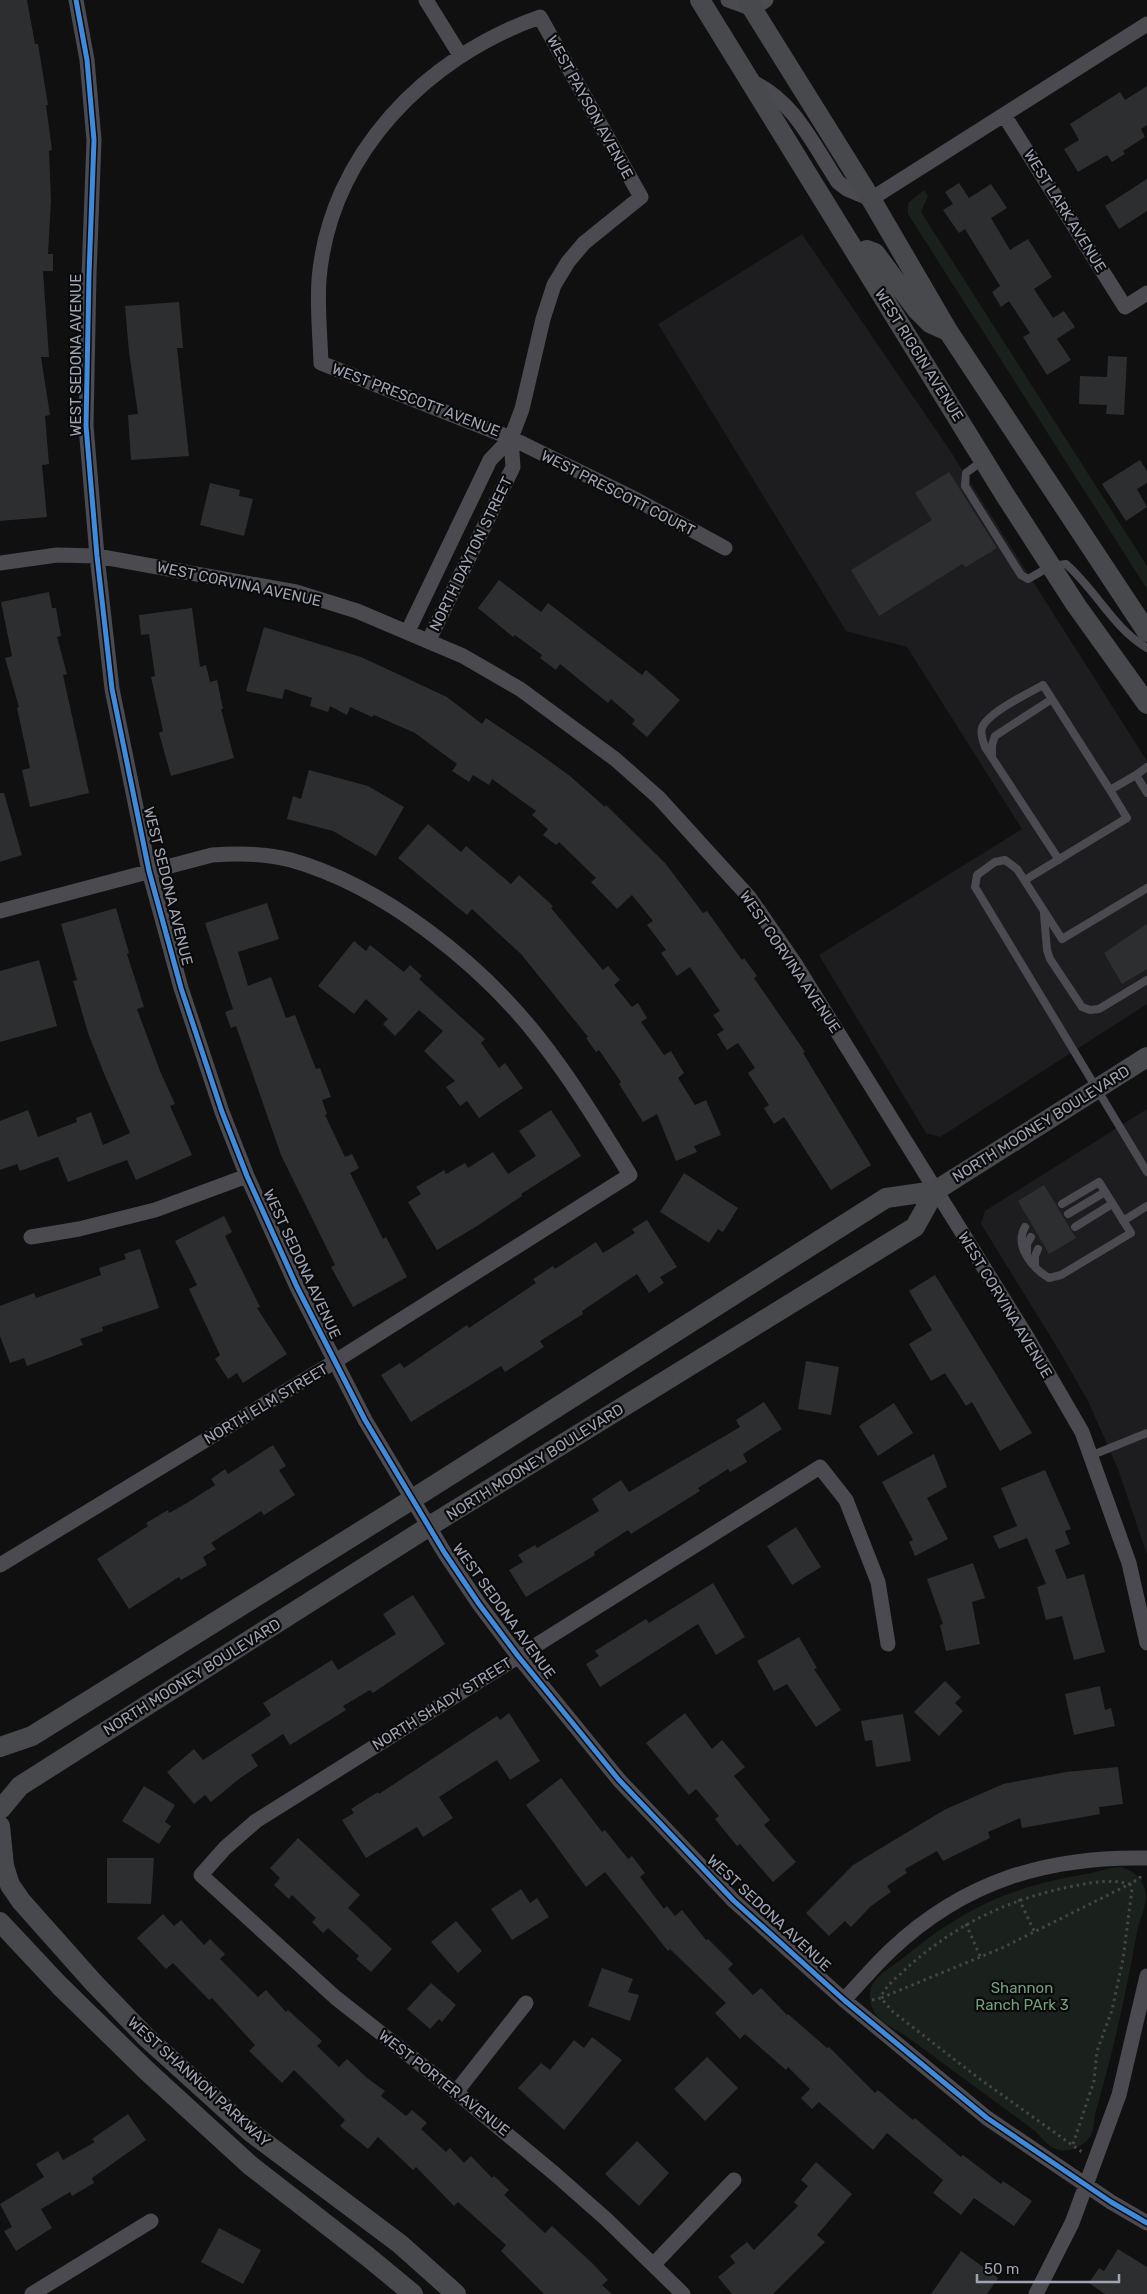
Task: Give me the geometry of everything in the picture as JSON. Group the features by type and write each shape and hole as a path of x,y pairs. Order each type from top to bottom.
{"street":[{"name":"WEST SEDONA AVENUE","path":"76,0 87,60 94,140 88,274 86,426 97,556 112,689 149,871 183,996 222,1112 247,1176 297,1287 334,1362 428,1527 479,1604 518,1656 619,1780 734,1901 844,2000 987,2118 1087,2186 1147,2223"},
{"path":"426,0 460,55"},
{"name":"WEST RIGGIN AVENUE","path":"700,0 983,460 1051,566 1147,704"},
{"path":"728,0 756,3 948,331 1147,632"},
{"name":"WEST PAYSON AVENUE","path":"460,55 499,34 540,18 641,197"},
{"path":"871,199 1147,24"},
{"name":"WEST PRESCOTT AVENUE","path":"460,55 421,84 390,115 365,149 339,200 327,237 319,279 321,363 512,438"},
{"path":"752,82 769,90 797,119 838,182 847,189 871,199"},
{"name":"WEST LARK AVENUE","path":"1004,115 1125,307 1147,293"},
{"name":"NORTH DAYTON STREET","path":"429,640 513,467 512,438 522,409 546,309 558,278 584,242 641,197"},
{"path":"857,255 867,250 875,253 923,317 930,324 948,331"},
{"name":"NORTH DAYTON STREET","path":"408,631 490,460 512,438"},
{"name":"WEST PRESCOTT COURT","path":"512,438 637,500 725,548"},
{"name":"WEST CORVINA AVENUE","path":"0,563 57,555 97,556 296,592 356,611 408,631 463,656 520,689 615,759 659,798 702,842 749,897 794,962 1037,1354 1082,1432 1129,1564 1147,1643"},
{"name":"NORTH ELM STREET","path":"0,1565 334,1362 630,1175 564,1072 536,1035 484,979 450,950 392,907 355,885 321,870 265,855 242,853 212,855 149,871"},
{"path":"0,911 149,871"},
{"name":"NORTH MOONEY BOULEVARD","path":"0,1748 32,1736 411,1500 886,1198 935,1191 1147,1058"},
{"path":"30,1237 79,1229 155,1210 247,1176"},
{"name":"NORTH MOONEY BOULEVARD","path":"0,1817 20,1786 428,1527 915,1227 935,1191"},
{"name":"NORTH SHADY STREET","path":"201,1875 224,1848 256,1821 820,1467 846,1500 878,1582 888,1644"},
{"name":"WEST SHANNON PARKWAY","path":"0,1817 4,1866 10,1885 21,1901 74,1962 140,2031 252,2133 400,2244 456,2294"},
{"path":"844,2000 890,1950 924,1922 955,1902 998,1880 1038,1868 1081,1859 1147,1858"},
{"name":"WEST PORTER AVENUE","path":"201,1875 336,1998 456,2092 555,2174 654,2264 683,2294"},
{"name":"WEST SHANNON PARKWAY","path":"0,1922 60,1986 133,2058 251,2166 413,2294"},
{"path":"1036,2294 1072,2223 1119,2095 1147,1976"},
{"path":"456,2092 526,2003"},
{"path":"654,2264 734,2180"},
{"path":"32,2294 151,2220"}],"lane":[{"path":"983,460 966,473 965,486 1021,575 1028,579 1051,566 1066,564 1078,574 1119,626 1147,648"},
{"path":"1025,880 1059,860 1127,818 1043,685 989,718 982,728 982,736 992,757 1059,860"},
{"path":"992,757 995,736 1052,699"},
{"path":"1110,790 1147,768"},
{"path":"1136,775 1147,793"},
{"path":"1146,1169 975,887 977,875 995,862 1005,860 1017,869 1025,880 1062,940 1147,888"},
{"path":"1044,910 1047,950 1050,959 1082,1007 1090,1010 1099,1009 1147,980"},
{"path":"1025,1227 1020,1235 1021,1245 1039,1272 1049,1278 1061,1275 1131,1234 1099,1182 1062,1204"},
{"path":"1068,1214 1105,1192"},
{"path":"1075,1226 1112,1204"},
{"path":"1123,1221 1147,1206"},
{"path":"1027,1256 1027,1244 1031,1236"},
{"path":"1035,1266 1035,1256 1038,1249"},
{"path":"1090,1456 1147,1433"}],"path":[{"path":"881,1998 886,1988 920,1956 966,1924 1019,1900 1086,1884 1112,1881 1130,1884"},
{"path":"881,1998 981,1958 1035,1933 1130,1884"},
{"path":"881,1998 892,2011 977,2077 1073,2144 1094,2081 1097,2051 1114,2002 1123,1959 1132,1889 1130,1884"},
{"path":"1019,1900 1035,1933"},
{"path":"966,1924 981,1958"}],"shaded area":[{"path":"802,234 947,446 1147,761 1147,1004 940,1137 926,1133 819,955 1022,829 907,647 846,631 658,324"},
{"path":"1147,1109 1147,1555 1118,1469 1088,1401 981,1224 985,1211"}],"green space":[{"path":"924,190 928,196 921,212 1147,566 1147,589 908,214 908,203"},
{"name":"Shannon Ranch PArk 3","path":"1120,1867 1138,1876 1145,1890 1146,1900 1138,1927 1119,2023 1090,2137 1087,2141 1073,2149 1057,2149 1047,2144 1035,2131 906,2036 882,2021 872,2007 870,1990 873,1983 884,1972 925,1941 967,1913 988,1902 1010,1893 1058,1879"}],"building":[{"path":"0,0 27,0 35,44 38,44 48,105 46,105 52,150 49,151 51,201 48,254 53,254 53,271 43,271 49,357 41,357 50,415 45,416 49,464 42,465 47,517 0,521"},
{"path":"1147,86 1147,125 1141,129 1145,137 1123,151 1125,154 1112,162 1107,155 1078,172 1064,149 1079,140 1070,124 1120,92 1125,100"},
{"path":"1147,179 1147,211 1119,229 1105,206"},
{"path":"959,183 969,198 991,184 1007,208 991,218 1010,250 1028,239 1052,277 1034,289 1053,318 1064,311 1075,327 1057,339 1071,360 1047,375 1023,337 1030,333 1009,301 1001,307 992,292 1000,286 965,229 959,233 943,210 953,204 945,192"},
{"path":"179,302 183,348 177,348 189,456 131,460 128,415 138,414 129,352 125,306"},
{"path":"1108,356 1127,357 1124,415 1106,414 1107,405 1079,404 1080,376 1107,377"},
{"path":"1140,460 1147,471 1147,483 1137,489 1147,507 1126,521 1102,484"},
{"path":"949,472 997,548 966,567 962,564 879,616 851,570 932,520 915,493"},
{"path":"210,483 240,490 239,496 253,499 244,536 200,525"},
{"path":"499,580 541,612 548,603 642,675 646,670 680,700 647,737 632,724 635,720 611,699 608,703 560,664 556,670 540,658 542,655 515,635 513,637 478,608"},
{"path":"49,592 52,608 56,608 61,636 57,637 67,674 63,675 89,793 30,807 22,770 30,768 17,708 19,707 5,658 12,656 1,602"},
{"path":"192,608 200,667 206,665 210,682 217,680 223,709 221,709 234,758 171,776 159,733 163,731 151,677 155,676 149,634 141,635 139,615"},
{"path":"264,627 361,657 447,697 482,724 486,718 534,750 570,776 605,807 606,805 665,863 703,913 707,911 742,960 744,958 757,976 754,978 805,1052 803,1053 871,1165 831,1190 784,1117 774,1124 764,1108 769,1105 748,1073 755,1068 738,1043 727,1050 717,1034 724,1030 713,1015 720,1011 690,967 677,976 661,953 666,950 647,925 653,921 632,895 617,909 591,882 596,878 559,842 556,845 543,835 548,829 532,815 536,811 492,779 489,785 473,775 469,782 452,771 457,764 415,733 374,715 372,717 350,707 347,715 330,706 328,712 310,706 312,698 285,689 282,699 246,691"},
{"path":"309,770 368,786 404,807 376,856 333,831 287,819 293,796 301,799"},
{"path":"0,793 4,793 22,855 0,862"},
{"path":"428,824 461,852 466,846 511,884 519,875 553,906 551,908 603,970 608,966 620,980 614,985 632,1007 638,1003 647,1018 641,1022 664,1055 671,1051 684,1073 678,1078 695,1105 706,1100 721,1135 694,1146 697,1152 676,1161 657,1114 643,1122 619,1084 621,1082 599,1050 596,1052 586,1038 588,1037 521,954 472,909 467,915 398,858"},
{"path":"267,903 279,939 238,952 248,986 271,977 286,1018 295,1015 316,1069 320,1068 331,1097 322,1100 327,1114 325,1115 345,1157 352,1154 359,1168 350,1173 383,1239 386,1237 407,1277 353,1307 331,1267 335,1265 281,1155 236,1026 231,1028 225,1012 233,1009 205,923"},
{"path":"116,908 129,953 127,954 144,1007 137,1009 160,1071 175,1104 170,1106 192,1155 136,1180 127,1160 68,1182 58,1157 20,1171 17,1164 0,1170 0,1121 28,1110 38,1137 77,1122 76,1118 91,1112 103,1145 130,1133 88,1033 73,981 77,980 61,924"},
{"path":"1147,924 1147,969 1122,984 1104,953"},
{"path":"354,941 366,951 370,945 404,972 410,965 422,976 419,979 485,1039 481,1043 499,1068 505,1063 523,1088 479,1118 467,1101 460,1106 446,1087 455,1081 424,1051 443,1031 419,1010 395,1036 383,1024 388,1019 366,999 354,1014 318,986"},
{"path":"39,960 57,1026 0,1042 0,971"},
{"path":"551,1110 581,1156 521,1194 522,1196 477,1226 437,1250 408,1202 421,1194 416,1187 444,1170 446,1174 465,1163 468,1168 493,1152 508,1174 536,1156 519,1131"},
{"path":"684,1173 738,1208 723,1232 718,1229 709,1243 660,1212"},
{"path":"1044,1185 1076,1238 1049,1254 1018,1201"},
{"path":"224,1216 232,1232 225,1236 260,1307 257,1308 287,1354 243,1383 237,1373 228,1379 215,1359 220,1355 189,1289 197,1285 175,1241"},
{"path":"647,1220 677,1267 660,1277 664,1283 649,1293 637,1274 582,1311 583,1314 540,1341 544,1347 505,1372 501,1366 411,1422 381,1375 400,1363 404,1368 467,1325 469,1328 536,1283 533,1279 553,1266 555,1269 596,1242 603,1253 635,1233 632,1229"},
{"path":"140,1249 159,1308 102,1327 103,1331 80,1339 83,1345 27,1366 24,1358 10,1363 0,1336 0,1306 34,1293 36,1298 101,1275 99,1268 126,1259 124,1254"},
{"path":"935,1275 1032,1433 1000,1451 972,1402 966,1406 945,1373 931,1381 909,1344 932,1330 909,1291"},
{"path":"806,1361 839,1367 831,1415 798,1409"},
{"path":"764,1402 782,1429 743,1454 747,1462 730,1472 728,1469 698,1488 700,1491 631,1534 628,1530 594,1552 595,1555 526,1597 509,1570 523,1562 518,1555 535,1545 537,1548 599,1511 592,1499 621,1480 629,1492 740,1427 736,1420"},
{"path":"894,1403 913,1433 878,1456 859,1426"},
{"path":"273,1445 286,1466 279,1470 295,1495 264,1515 261,1511 211,1543 216,1549 203,1557 207,1565 181,1580 179,1577 129,1609 97,1559 148,1526 146,1523 168,1510 169,1513 215,1485 211,1479 225,1469 228,1474"},
{"path":"934,1454 947,1487 927,1498 948,1539 915,1556 909,1542 913,1540 882,1482"},
{"path":"1045,1470 1071,1529 1065,1531 1070,1544 1055,1550 1067,1579 1084,1574 1105,1652 1074,1660 1062,1616 1046,1620 1037,1587 1046,1584 1027,1538 999,1549 993,1536 1017,1526 1001,1488"},
{"path":"796,1527 821,1567 792,1585 767,1546"},
{"path":"973,1563 985,1598 972,1602 980,1644 946,1651 940,1625 943,1624 927,1579"},
{"path":"713,1583 745,1637 716,1655 698,1624 600,1687 586,1664 599,1656 595,1651 646,1619 649,1623"},
{"path":"413,1595 445,1644 373,1693 370,1690 343,1706 346,1710 290,1745 283,1734 251,1755 258,1766 211,1802 205,1795 194,1804 167,1772 194,1749 203,1760 271,1715 263,1703 332,1660 338,1670 396,1634 383,1614"},
{"path":"799,1637 817,1668 814,1669 841,1710 816,1727 787,1684 774,1691 757,1661"},
{"path":"945,1681 961,1697 955,1703 963,1711 939,1736 914,1712"},
{"path":"1100,1686 1105,1710 1111,1708 1115,1726 1074,1735 1065,1694"},
{"path":"509,1713 540,1761 510,1780 497,1760 439,1797 453,1818 423,1837 417,1827 366,1858 342,1820 354,1813 351,1809 378,1792 379,1794 497,1716 500,1720"},
{"path":"685,1713 712,1749 722,1740 745,1767 734,1776 770,1820 764,1825 796,1862 773,1882 740,1844 737,1846 715,1819 719,1816 696,1789 689,1795 646,1743"},
{"path":"903,1714 911,1761 876,1767 872,1740 865,1741 861,1721"},
{"path":"1118,1767 1123,1804 1099,1807 1100,1814 1022,1828 1020,1818 988,1832 990,1838 943,1861 937,1851 905,1869 907,1873 887,1886 891,1892 871,1906 851,1927 845,1921 829,1936 806,1913 853,1865 944,1810 1003,1784 1066,1772"},
{"path":"561,1778 602,1832 605,1830 628,1859 632,1856 645,1873 640,1877 664,1909 667,1906 675,1916 682,1910 706,1940 708,1939 733,1964 728,1969 753,1995 761,1988 787,2015 827,2048 829,2047 875,2093 878,2090 961,2157 963,2155 1001,2184 1003,2181 1032,2201 1014,2226 974,2198 961,2215 933,2193 943,2180 887,2133 873,2150 819,2102 812,2109 801,2098 810,2089 788,2067 786,2070 745,2034 740,2039 715,2013 726,2003 670,1949 668,1951 605,1872 586,1887 526,1805"},
{"path":"144,1786 175,1805 165,1822 171,1826 159,1844 122,1821"},
{"path":"298,1838 360,1895 348,1908 392,1949 371,1972 356,1959 359,1956 328,1928 323,1933 312,1922 316,1918 292,1895 289,1899 274,1885 280,1878 270,1868"},
{"path":"107,1858 154,1858 151,1904 107,1903"},
{"path":"521,1889 530,1903 537,1898 549,1917 512,1940 491,1909"},
{"path":"163,1914 174,1926 181,1920 204,1945 210,1939 225,1954 220,1959 258,1997 266,1990 286,2012 288,2010 322,2041 317,2046 339,2067 347,2059 367,2078 385,2091 381,2096 406,2116 412,2110 427,2123 421,2129 446,2152 450,2148 464,2163 471,2156 492,2178 494,2176 509,2190 504,2195 545,2233 552,2226 592,2263 608,2280 602,2285 612,2294 544,2294 501,2251 506,2245 458,2202 454,2206 416,2167 413,2170 378,2137 368,2149 340,2126 345,2120 294,2070 282,2083 249,2051 255,2045 212,1998 209,2000 173,1963 166,1969 137,1938"},
{"path":"456,1921 482,1951 458,1973 431,1942"},
{"path":"602,1968 633,1979 628,1992 639,1995 630,2021 588,2006"},
{"path":"431,1983 456,2005 442,2022 439,2019 430,2029 407,2009"},
{"path":"592,2037 622,2060 564,2130 518,2088 541,2063 550,2070 574,2040 584,2048"},
{"path":"707,2057 738,2088 705,2121 674,2089"},
{"path":"128,2114 146,2140 92,2178 94,2183 72,2196 70,2192 41,2209 52,2228 16,2251 4,2231 12,2227 0,2204 44,2177 36,2164 58,2151 63,2160 95,2142 92,2139"},
{"path":"637,2141 669,2173 639,2206 605,2174"},
{"path":"816,2162 852,2194 817,2235 825,2242 773,2294 732,2294 718,2277 735,2263 730,2256 747,2242 754,2250 798,2206 794,2202 808,2186 801,2180"},
{"path":"219,2228 261,2250 243,2284 201,2262"},
{"path":"1118,2249 1147,2267 1147,2294 1105,2294 1089,2283 1099,2268 1104,2271"},
{"path":"961,2251 998,2278 987,2294 931,2294"}],"cycle path":[{"path":"76,0 87,60 94,140 86,426 97,556 112,689 149,871 181,988 222,1112 247,1176 297,1287 365,1420 444,1552 479,1604 518,1656 619,1780 734,1901 844,2000 987,2118 1111,2202 1147,2223"}]}
